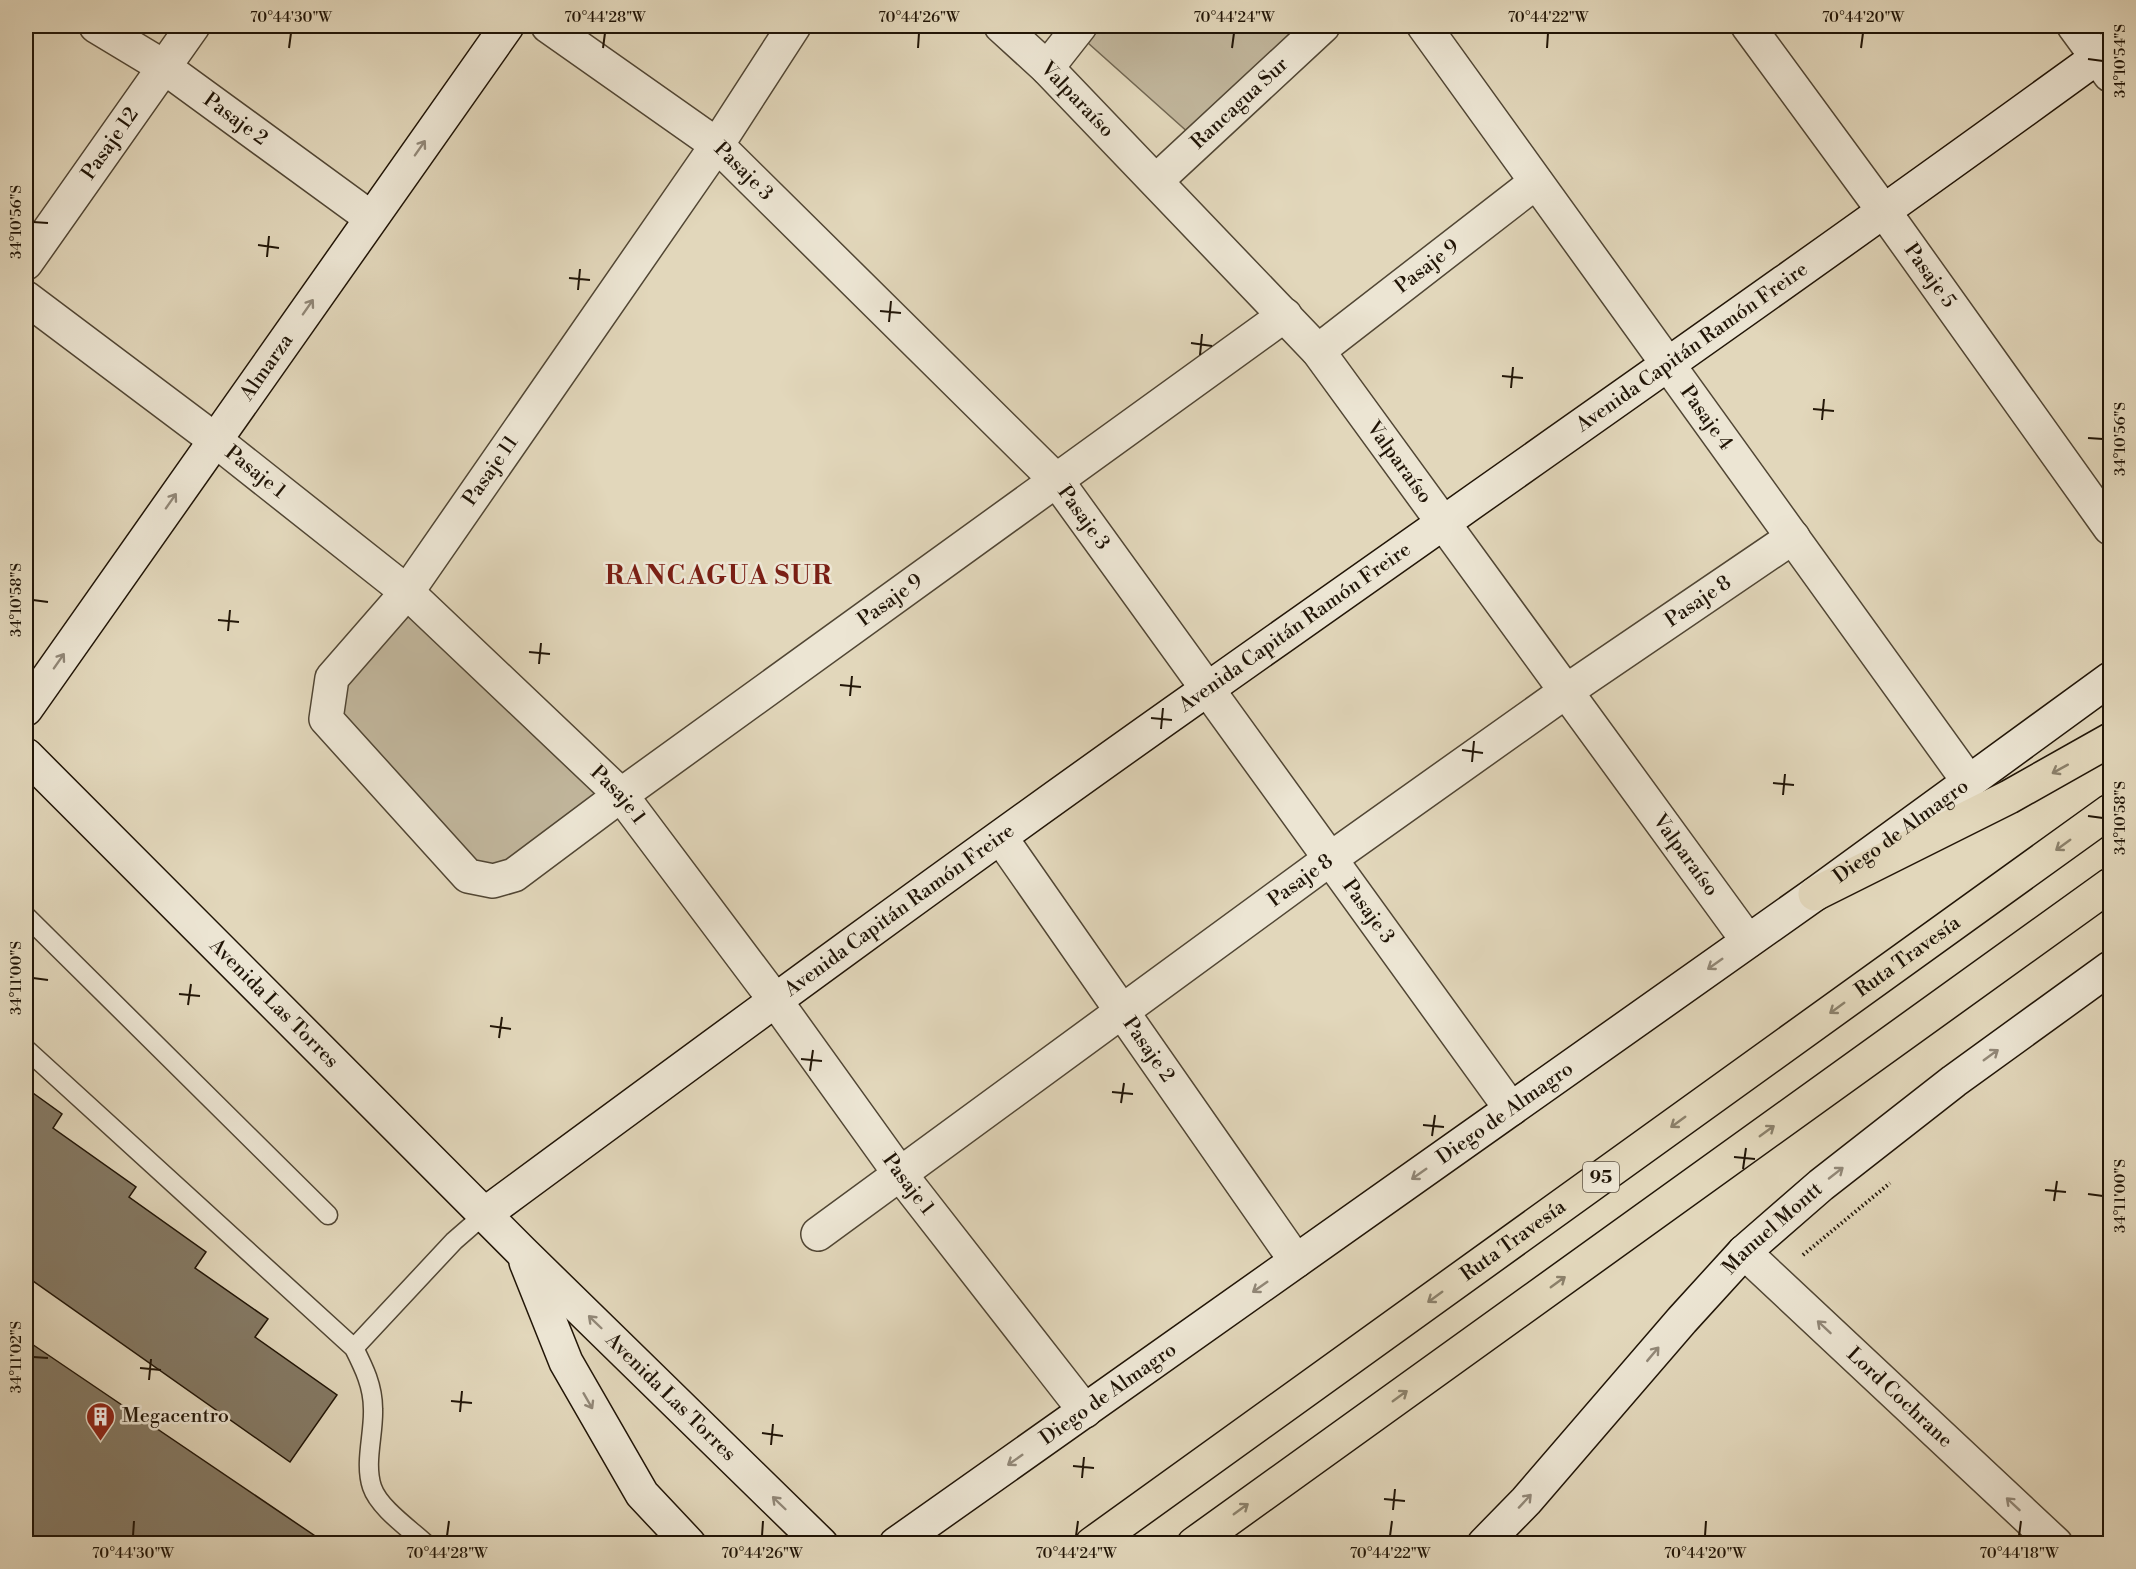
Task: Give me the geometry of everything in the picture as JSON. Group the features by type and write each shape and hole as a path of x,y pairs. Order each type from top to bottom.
{"highway":[{"path":"1815,894 2009,797 2110,740"},
{"name":"Ruta Travesía","path":"1092,1544 2110,811"},
{"path":"1194,1544 2110,885"}],"street":[{"name":"Pasaje 2","path":"96,26 164,67 370,218"},
{"name":"Pasaje 12","path":"26,263 193,26"},
{"name":"Almarza","path":"26,709 507,26"},
{"name":"Pasaje 3","path":"548,26 717,145 1057,481 1511,1109"},
{"name":"Pasaje 11","path":"493,881 468,876 326,719 332,678 407,592 717,145 794,26"},
{"name":"Valparaíso","path":"1001,26 1047,68 1318,351 1748,941"},
{"path":"1047,68 1080,26"},
{"name":"Rancagua Sur","path":"1156,181 1323,26"},
{"name":"Pasaje 4","path":"1424,26 1968,782"},
{"name":"Pasaje 5","path":"1748,26 1883,210 2110,528"},
{"path":"2074,26 2106,60"},
{"name":"Avenida Capitán Ramón Freire","path":"485,1214 775,1000 1207,690 1883,210 2106,60"},
{"name":"Pasaje 9","path":"1318,351 1536,182"},
{"name":"Pasaje 1","path":"26,298 215,440 407,592 621,795 775,1000 900,1174 1084,1411"},
{"name":"Pasaje 9","path":"493,881 514,875 621,795 1285,315"},
{"name":"Pasaje 8","path":"818,1234 1330,859 1565,692 1793,537"},
{"name":"Diego de Almagro","path":"896,1544 1815,894 2110,679"},
{"name":"Avenida Las Torres","path":"26,755 522,1252 821,1544"},
{"name":"Pasaje 2","path":"1001,837 1296,1261"},
{"name":"Manuel Montt","path":"1484,1544 1526,1501 1682,1320 1744,1252 1821,1185 1918,1109 2110,968"},
{"name":"Avenida Las Torres","path":"522,1252 566,1362 642,1494 689,1544"},
{"name":"Lord Cochrane","path":"1744,1252 2056,1544"}],"lane":[{"path":"26,916 327,1215"},
{"path":"26,1048 354,1348 368,1375 373,1408 369,1468 372,1489 387,1509 426,1544"},
{"path":"354,1348 454,1241 485,1214"}],"shaded area":[{"path":"1069,26 1306,26 1190,134"},
{"path":"407,592 621,795 493,881 326,719"}],"building":[{"path":"26,1088 62,1114 53,1128 136,1187 129,1197 206,1252 195,1268 268,1319 255,1337 337,1395 290,1462 26,1276"},
{"name":"Megacentro","path":"26,1340 327,1544 26,1544"}],"place":[{"name":"Megacentro","path":"101,1442"}],"district":[{"name":"RANCAGUA SUR","path":"719,576"}]}
